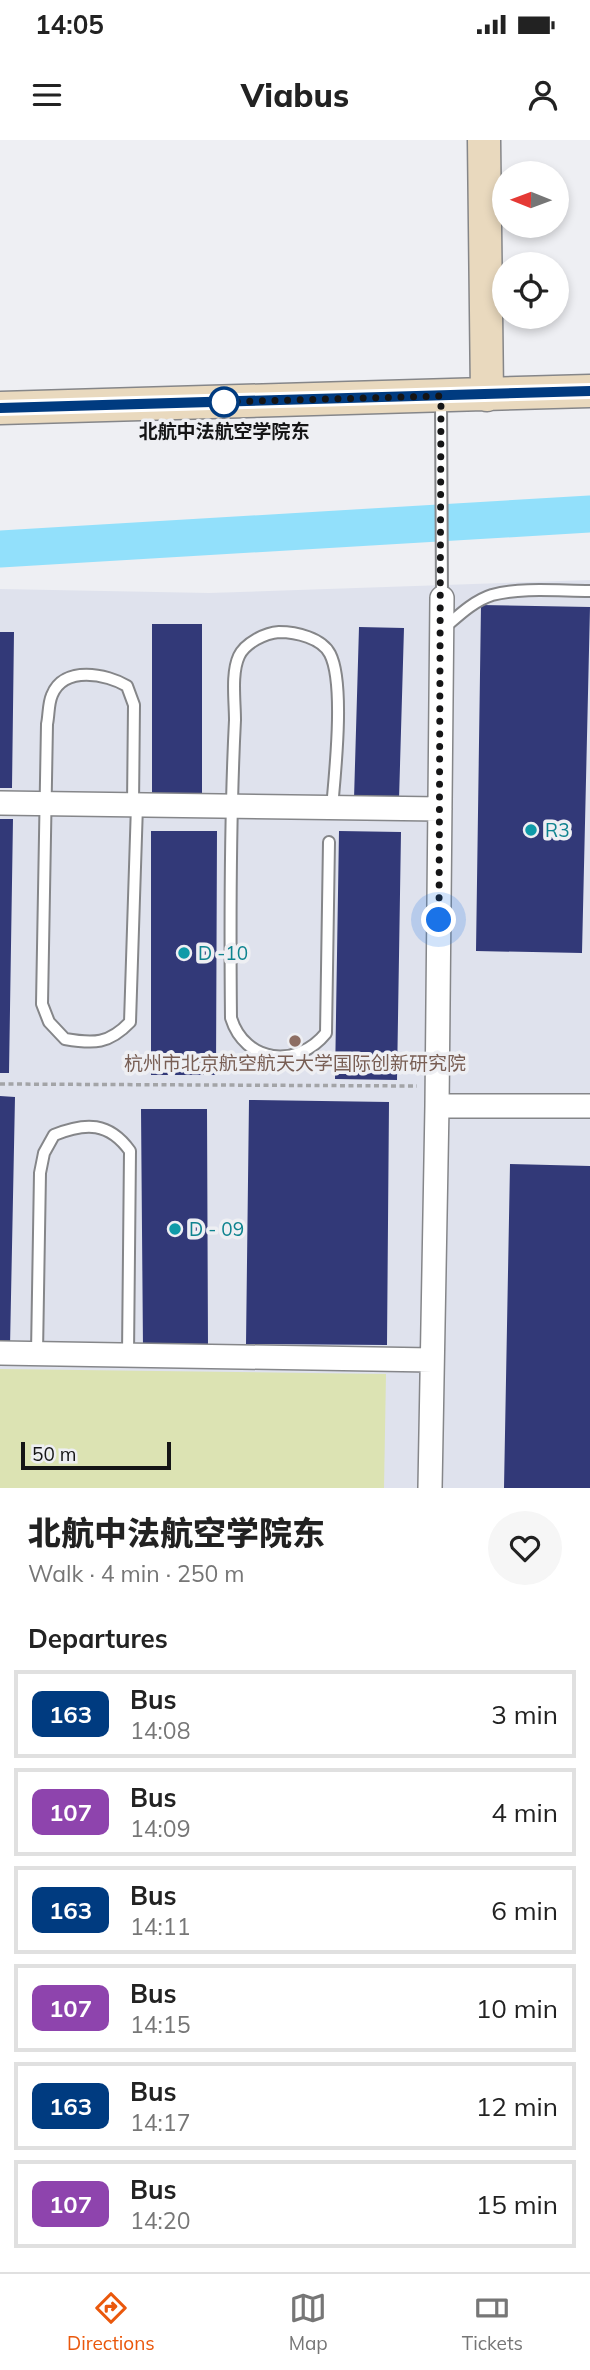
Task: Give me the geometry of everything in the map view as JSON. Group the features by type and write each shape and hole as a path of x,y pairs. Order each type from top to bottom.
{"street":[{"path":"484,140 487,395"},
{"path":"0,408 590,391"},
{"path":"430,1488 442,598"},
{"path":"0,803 440,809"},
{"path":"437,1096 590,1106"},
{"path":"0,1353 432,1360"}],"lane":[{"path":"441,396 442,598"},
{"path":"442,630 466,609 492,596 590,591"},
{"path":"329,842 326,1032 305,1050 271,1056 252,1050 236,1034 231,1018 232,806 239,656 255,639 276,632 297,634 321,643 330,654 337,684 332,808"},
{"path":"86,674 109,675 127,686 134,705 133,1009 130,1022 113,1038 97,1042 65,1039 53,1028 43,1010 46,804 47,724 52,694 66,680 86,674"},
{"path":"37,1353 40,1173 44,1153 54,1135 86,1126 101,1128 118,1136 130,1151 128,1355"}],"path":[{"path":"0,1084 437,1096"}],"shaded area":[{"name":"杭州市北京航空航天大学国际创新研究院","path":"590,580 590,1488 0,1488 0,589 209,593"}],"green space":[{"path":"0,1369 386,1374 384,1488 0,1488"}],"building":[{"name":"R3","path":"481,605 590,607 582,953 476,951"},
{"path":"152,624 202,624 202,797 152,797"},
{"path":"359,627 404,628 399,800 354,799"},
{"path":"0,632 14,632 12,788 0,788"},
{"path":"0,819 13,819 9,1073 0,1073"},
{"name":"D -10","path":"151,831 217,831 216,1075 151,1075"},
{"path":"339,831 401,832 397,1080 335,1079"},
{"path":"0,1096 15,1097 10,1347 0,1347"},
{"path":"249,1100 389,1102 387,1345 246,1344"},
{"name":"D - 09","path":"141,1109 207,1109 208,1348 143,1349"},
{"path":"510,1164 590,1166 590,1488 504,1488"}],"waterway":[{"path":"0,549 590,514"}],"bus line":[{"name":"163","path":"0,408 590,391"}],"place":[{"name":"北航中法航空学院东","path":"224,402"},
{"name":"R3","path":"531,830"},
{"name":"D -10","path":"184,953"},
{"name":"杭州市北京航空航天大学国际创新研究院","path":"295,1041"},
{"name":"D - 09","path":"175,1229"}],"route":[{"path":"224,402 218,402 441,396 439,920"}]}
